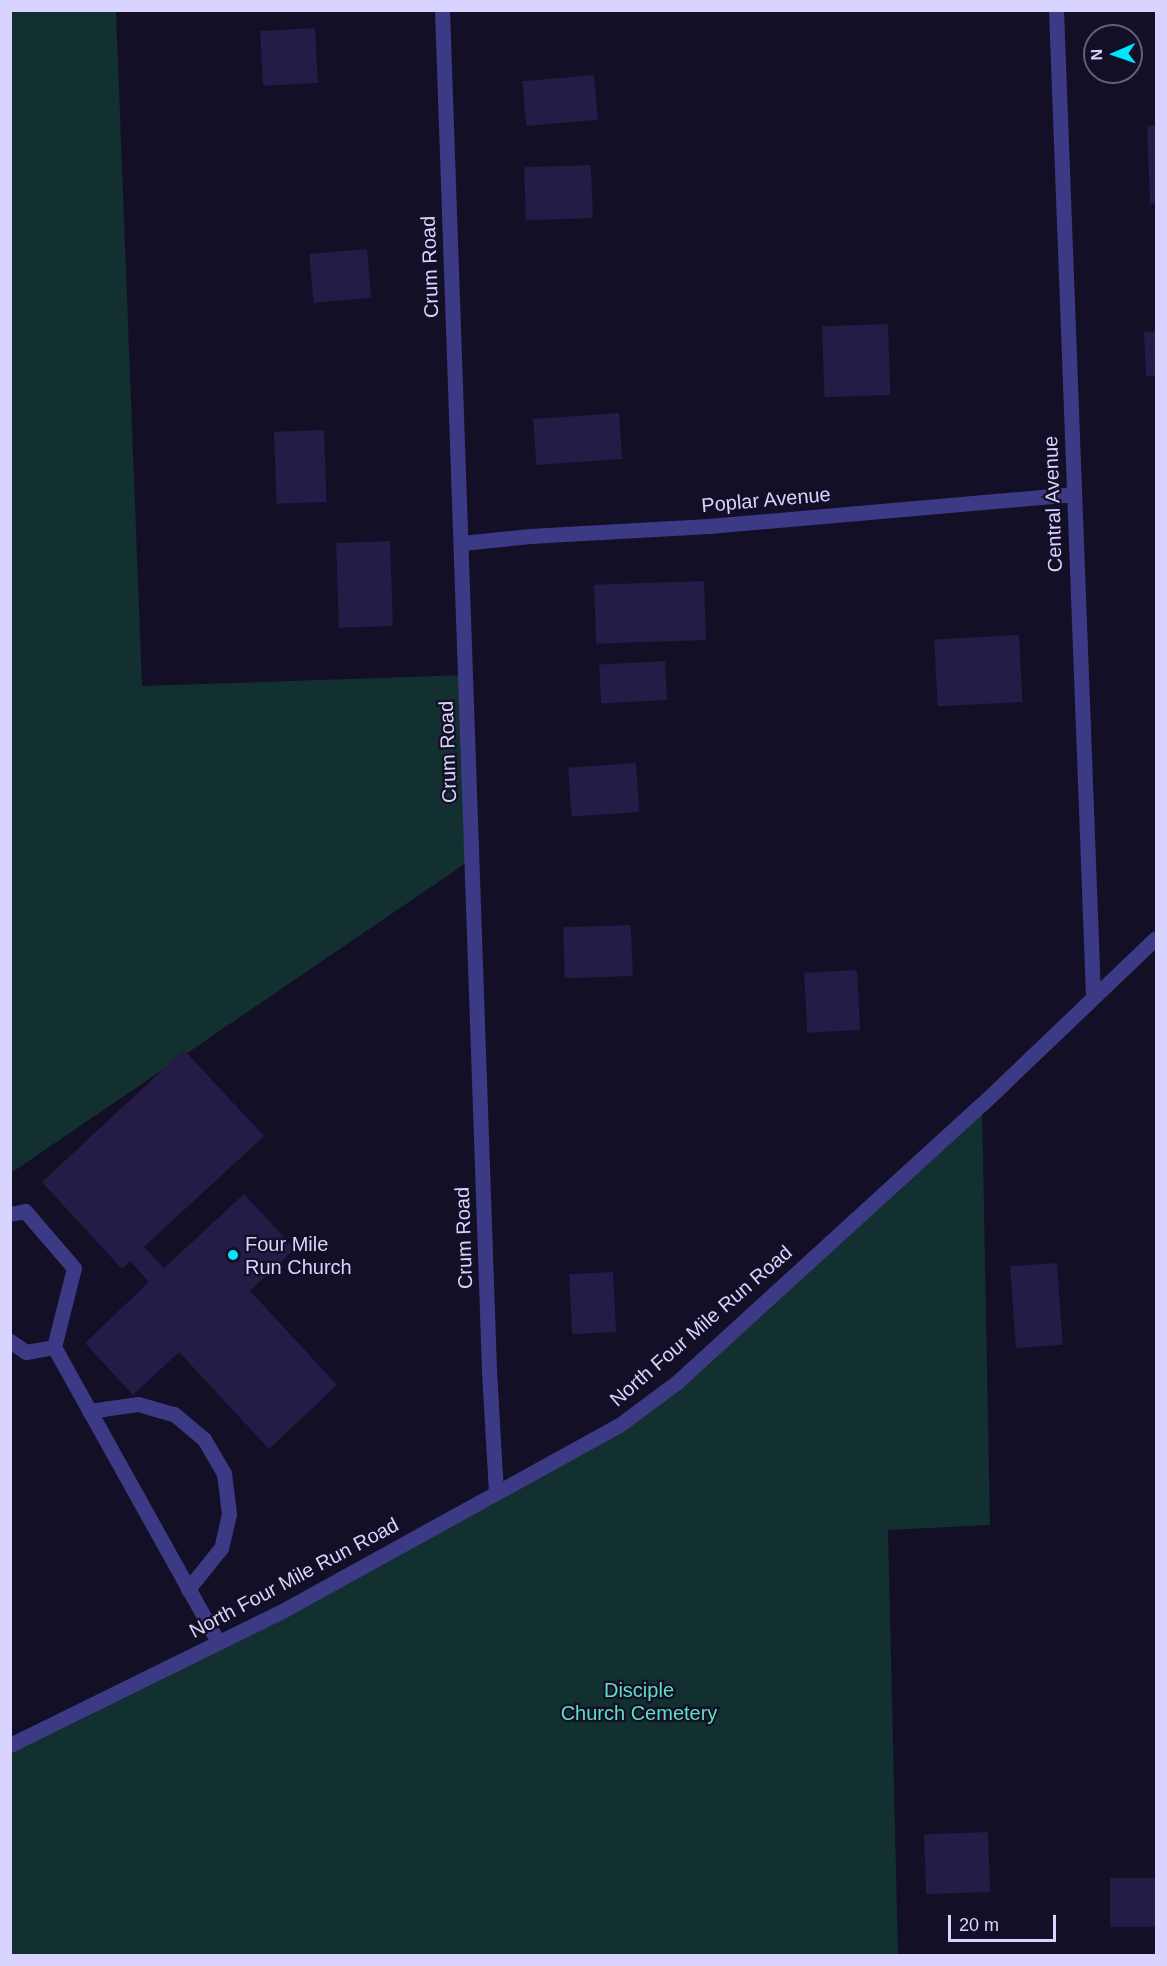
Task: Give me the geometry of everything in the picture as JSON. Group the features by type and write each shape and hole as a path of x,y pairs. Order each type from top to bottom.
{"street":[{"name":"Crum Road","path":"442,10 488,1347 496,1492"},
{"name":"Central Avenue","path":"1056,10 1093,997"},
{"name":"Poplar Avenue","path":"462,543 530,536 709,526 1073,494"},
{"name":"North Four Mile Run Road","path":"10,1745 284,1610 618,1426 676,1383 982,1104 1156,938"},
{"path":"10,1214 25,1211 74,1268 54,1347 218,1642"},
{"path":"10,1341 26,1352 54,1347"},
{"path":"89,1411 138,1404 174,1414 204,1439 224,1473 229,1514 221,1548 188,1589"}],"green space":[{"path":"11,11 116,11 142,686 466,675 472,859 11,1173"},
{"name":"Disciple Church Cemetery","path":"982,1104 990,1525 888,1530 898,1955 11,1956 11,1745 284,1610 618,1426"}],"building":[{"path":"315,28 318,83 263,86 260,31"},
{"path":"594,75 598,120 526,126 522,81"},
{"path":"1156,125 1156,203 1150,204 1147,126"},
{"path":"591,165 593,218 526,220 524,167"},
{"path":"367,249 371,298 313,303 309,254"},
{"path":"888,324 890,395 825,397 822,326"},
{"path":"1156,331 1156,376 1146,376 1144,332"},
{"path":"619,413 622,459 536,465 533,419"},
{"path":"324,430 327,502 277,504 274,432"},
{"path":"390,541 393,626 339,628 336,543"},
{"path":"704,581 706,640 596,644 594,585"},
{"path":"1019,635 1023,702 938,706 934,639"},
{"path":"665,661 667,700 601,703 599,664"},
{"path":"636,763 639,812 572,817 568,768"},
{"path":"631,925 633,976 565,978 563,927"},
{"path":"857,970 860,1030 807,1033 804,973"},
{"name":"Four Mile Run Church","path":"184,1050 264,1136 144,1247 164,1268 244,1194 295,1249 250,1291 337,1385 269,1449 179,1352 133,1395 85,1343 149,1282 130,1261 122,1269 42,1182"},
{"path":"1057,1263 1063,1345 1016,1348 1010,1266"},
{"path":"613,1272 616,1332 572,1334 569,1274"},
{"path":"988,1832 990,1892 926,1894 924,1834"},
{"path":"1110,1878 1156,1878 1156,1927 1110,1927"}],"place":[{"name":"Four Mile Run Church","path":"233,1255"}]}
